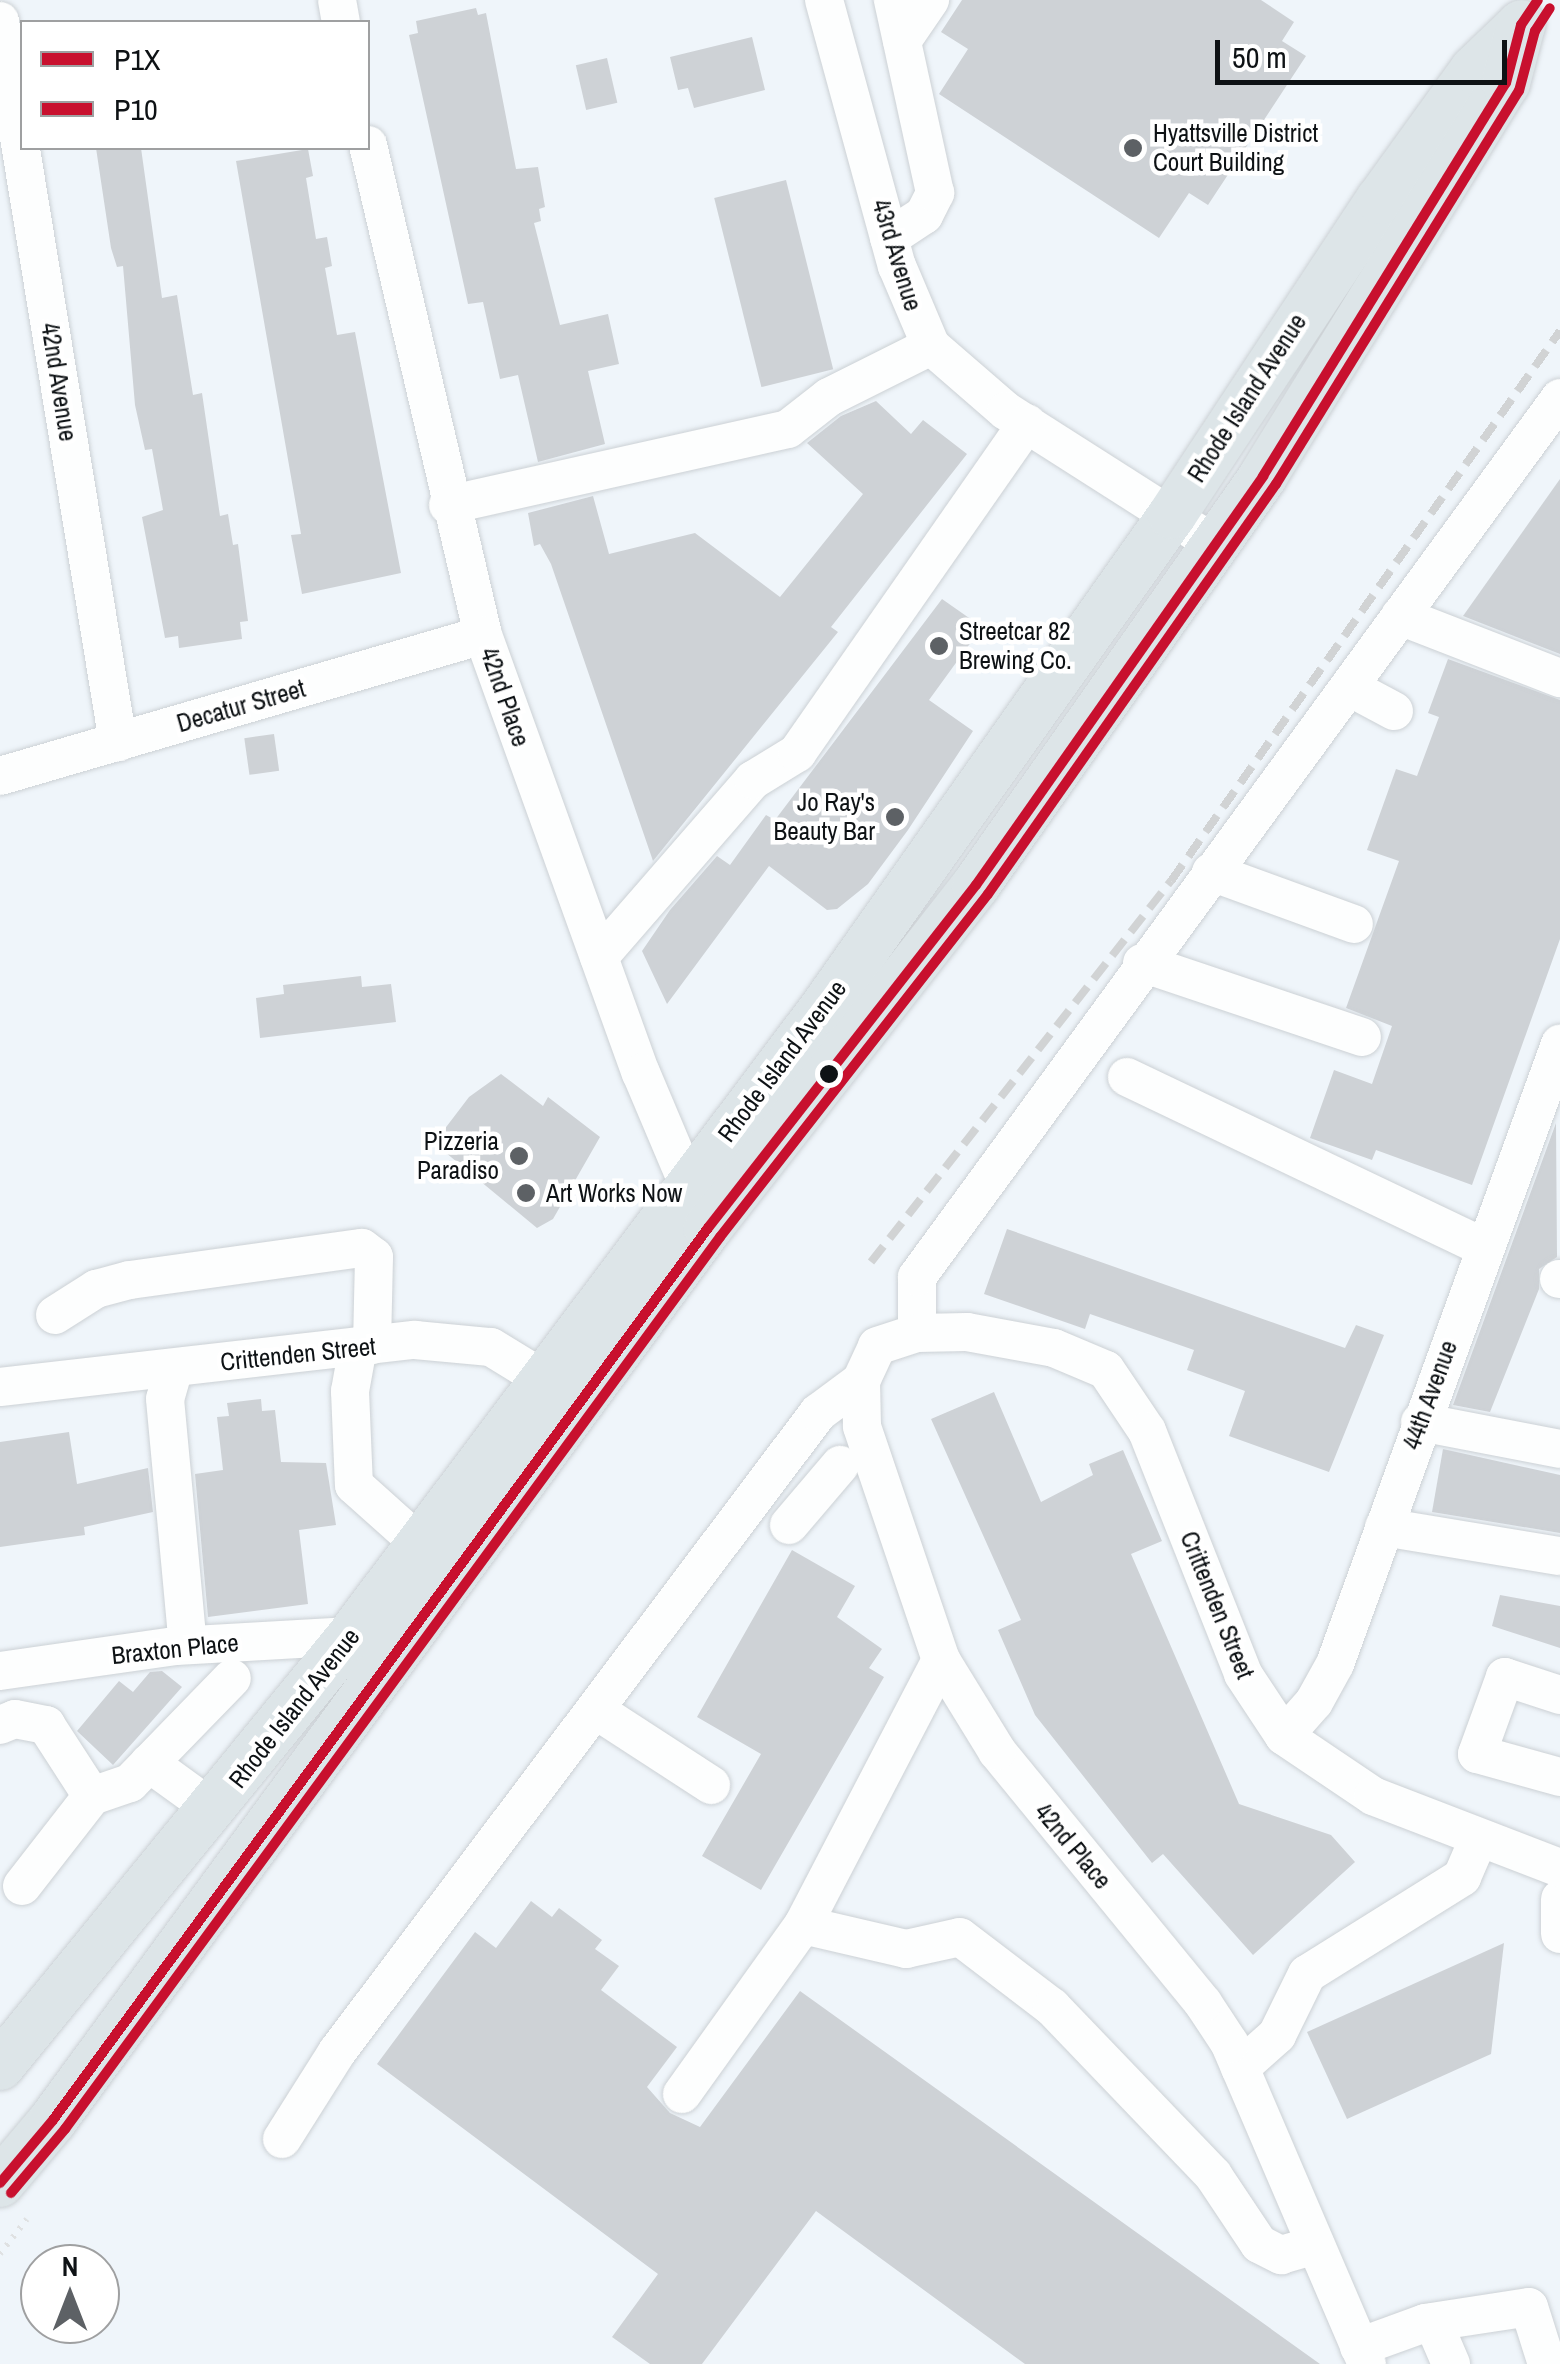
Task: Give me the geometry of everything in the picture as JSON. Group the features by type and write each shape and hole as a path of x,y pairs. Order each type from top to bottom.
{"main road":[{"name":"Rhode Island Avenue","path":"0,2066 214,1810 352,1636 542,1376 823,1009 1172,514 1390,185 1474,70 1529,12"},
{"name":"Rhode Island Avenue","path":"0,2183 53,2120 708,1228 976,884 1215,544 1506,82 1529,12"}],"street":[{"name":"43rd Avenue","path":"824,0 889,238 931,346 954,372 1027,424 1215,544"},
{"path":"889,238 924,215 935,192 893,0"},
{"path":"902,41 930,0"},
{"name":"42nd Avenue","path":"0,21 20,143"},
{"name":"42nd Avenue","path":"21,150 118,742"},
{"name":"42nd Place","path":"369,150 448,505 483,635 599,957 686,1186 708,1228"},
{"path":"448,505 788,428 829,397 931,346"},
{"path":"282,2139 337,2052 818,1413 860,1380 877,1346 916,1333 917,1277 1142,964 1560,398"},
{"path":"599,957 753,780 797,753 1027,424"},
{"path":"1400,616 1560,678"},
{"name":"Decatur Street","path":"0,776 483,635"},
{"path":"1349,687 1394,711"},
{"path":"1211,872 1354,924"},
{"path":"1142,964 1362,1036"},
{"name":"44th Avenue","path":"1284,1736 1314,1702 1335,1664 1560,1044"},
{"path":"1127,1076 1484,1247"},
{"path":"54,1314 96,1289 130,1280 362,1248 374,1257 365,1346 350,1391 354,1485 420,1544"},
{"name":"Crittenden Street","path":"916,1333 966,1332 1054,1348 1106,1370 1125,1390 1243,1674 1284,1736 1372,1796 1478,1840 1560,1868"},
{"name":"Crittenden Street","path":"0,1387 365,1346 462,1341 510,1355 580,1404"},
{"path":"174,1368 165,1399 188,1645"},
{"name":"42nd Place","path":"860,1380 862,1426 881,1496 941,1660 1028,1792 1204,2003 1240,2068 1363,2355"},
{"path":"1420,1422 1560,1449"},
{"path":"840,1465 800,1511 881,1496"},
{"path":"1384,1527 1560,1556"},
{"name":"Braxton Place","path":"0,1671 188,1645 352,1636"},
{"path":"682,2094 803,1925 941,1660"},
{"path":"1560,1695 1505,1677 1477,1754 1560,1776"},
{"path":"22,1886 92,1796 130,1784 232,1678"},
{"path":"597,1711 711,1785"},
{"path":"0,1725 15,1719 46,1725 92,1796"},
{"path":"149,1764 214,1810"},
{"path":"1240,2068 1277,2035 1307,1974 1462,1876 1478,1840"},
{"path":"1560,1899 1560,1934"},
{"path":"803,1925 906,1949 960,1937 1052,2006 1212,2175 1260,2244 1281,2255 1316,2244"},
{"path":"1363,2355 1433,2322 1529,2307 1547,2364"},
{"path":"1433,2322 1451,2364"}],"building":[{"name":"Hyattsville District Court Building","path":"962,0 1261,0 1294,22 1282,41 1306,56 1208,205 1189,193 1159,238 939,94 968,49 941,32"},
{"path":"476,8 478,15 486,13 516,169 538,167 545,207 539,209 541,221 534,223 560,325 608,314 619,364 588,371 605,444 538,462 518,375 500,379 483,302 468,304 409,35 418,33 416,21"},
{"path":"752,37 765,90 694,108 688,88 678,90 670,57"},
{"path":"607,58 617,103 586,110 576,65"},
{"path":"96,150 141,150 162,298 177,295 193,395 202,393 220,516 228,514 233,545 238,544 248,621 240,622 242,639 179,648 178,636 165,638 142,517 163,510 152,449 145,450 135,405 123,266 117,267"},
{"path":"308,150 313,176 306,178 316,239 327,237 332,266 325,268 337,335 355,332 401,573 302,594 291,535 301,534 236,161"},
{"path":"786,180 833,369 761,387 714,198"},
{"path":"876,401 911,434 923,420 967,454 831,627 838,632 653,861 551,564 540,544 534,546 528,513 593,496 609,554 695,533 780,597 863,494 807,443 841,416"},
{"path":"1560,479 1560,654 1463,616"},
{"path":"942,599 982,627 929,700 973,731 908,830 868,884 837,909 827,910 769,866 667,1004 642,951 670,910 717,856 730,865 766,815 775,820"},
{"path":"1448,659 1560,700 1560,939 1472,1185 1376,1150 1372,1160 1310,1138 1334,1070 1372,1084 1392,1026 1346,1008 1399,861 1367,850 1396,769 1417,776 1439,717 1428,713"},
{"path":"274,734 279,771 249,775 244,738"},
{"path":"361,976 362,987 391,984 396,1022 260,1038 256,998 284,994 283,985"},
{"name":"Pizzeria Paradiso","path":"501,1074 543,1106 548,1097 600,1137 553,1219 537,1228 434,1143 469,1097"},
{"path":"1556,1123 1557,1257 1539,1269 1539,1289 1490,1412 1453,1405"},
{"path":"1007,1229 1345,1348 1356,1325 1384,1335 1329,1472 1229,1436 1245,1391 1187,1370 1194,1350 1090,1314 1085,1329 984,1294"},
{"path":"994,1392 1041,1502 1093,1475 1089,1464 1123,1450 1162,1541 1131,1554 1239,1804 1331,1835 1355,1862 1253,1955 1163,1854 1152,1863 1035,1715 998,1630 1021,1620 931,1419"},
{"path":"261,1399 262,1411 275,1410 281,1462 326,1463 336,1525 299,1530 308,1604 208,1617 195,1474 223,1470 217,1417 229,1416 227,1403"},
{"path":"69,1432 77,1484 148,1468 153,1512 84,1527 85,1535 0,1547 0,1442"},
{"path":"1443,1449 1560,1475 1560,1533 1432,1512"},
{"path":"792,1550 855,1586 837,1617 882,1649 869,1668 884,1677 761,1890 702,1856 761,1754 697,1717"},
{"path":"1500,1595 1560,1606 1560,1648 1492,1626"},
{"path":"162,1671 182,1687 113,1765 77,1731 119,1681 133,1692 150,1672"},
{"path":"531,1901 552,1917 559,1908 602,1940 595,1949 619,1966 601,1990 677,2047 647,2087 670,2113 700,2127 800,1991 1320,2364 1025,2364 816,2211 702,2364 650,2364 612,2337 658,2274 377,2064 475,1932 496,1948"},
{"path":"1504,1943 1491,2054 1347,2119 1307,2032"}],"railway":[{"path":"871,1262 1171,881 1560,331"}],"transit line":[{"name":"P1X","path":"0,2183 53,2120 708,1228 976,885 1263,476 1506,83 1521,25 1538,0"},
{"name":"P10","path":"11,2193 65,2129 720,1237 988,894 1276,484 1519,91 1535,31 1550,8"}],"place":[{"name":"Hyattsville District Court Building","path":"1133,148"},
{"name":"Streetcar 82 Brewing Co.","path":"939,646"},
{"name":"Jo Ray's Beauty Bar","path":"895,817"},
{"name":"Pizzeria Paradiso","path":"519,1156"},
{"name":"Art Works Now","path":"526,1193"}]}
